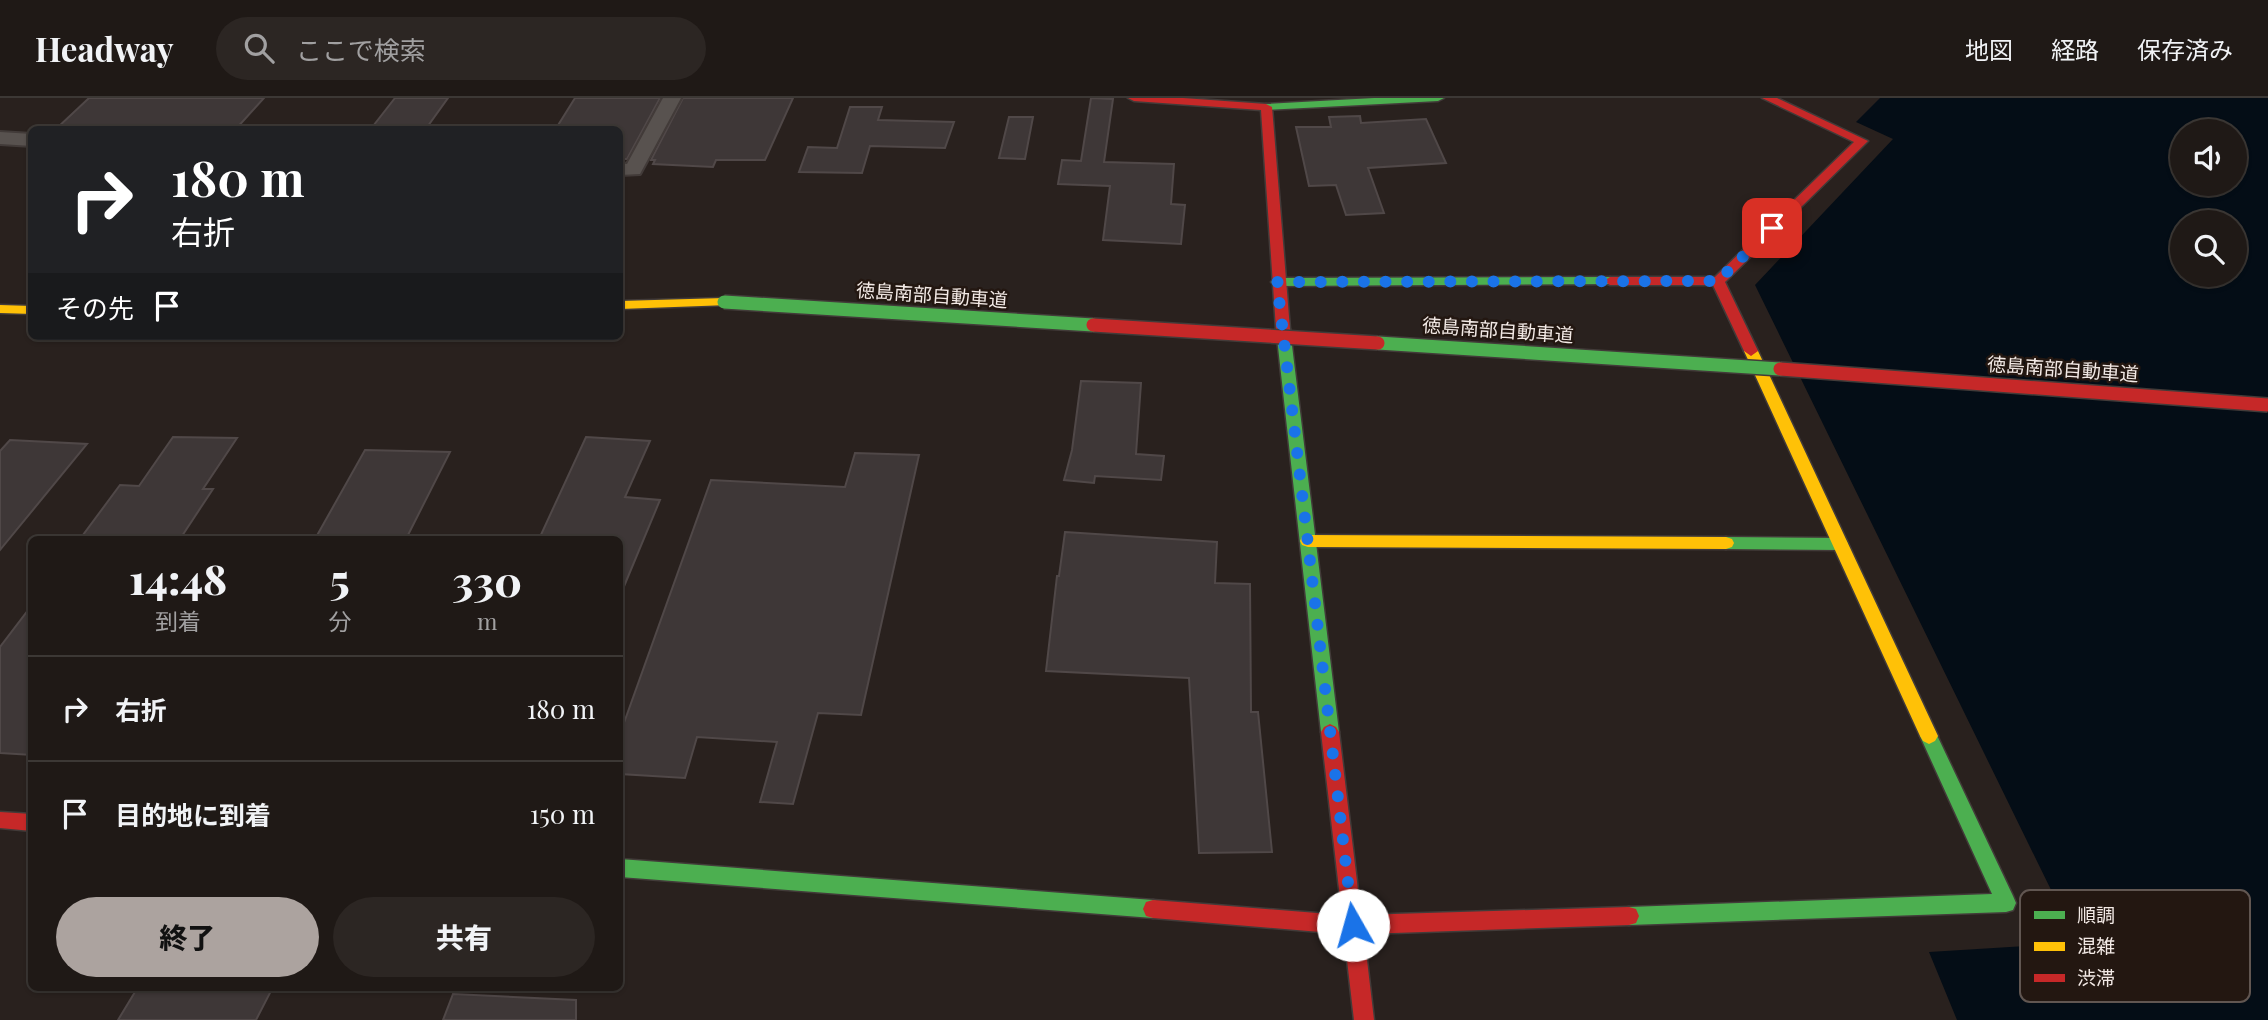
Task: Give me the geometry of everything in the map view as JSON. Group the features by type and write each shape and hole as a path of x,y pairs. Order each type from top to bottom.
{"main road":[{"path":"1134,98 1266,103 1438,98"},
{"path":"1277,282 1718,281 1862,141 1768,98"},
{"path":"1266,103 1277,282 1364,1020"},
{"path":"623,868 1353,925 2006,903 1718,281"},
{"name":"徳島南部自動車道","path":"623,305 724,302 1735,365 2268,405"},
{"path":"0,309 28,310"},
{"path":"1308,541 1840,544"},
{"path":"0,820 28,823"}],"street":[{"path":"623,169 633,170 672,98"},
{"path":"0,138 28,140"}],"shaded area":[{"path":"1880,98 2268,98 2268,1020 1957,1020 1929,952 2020,946 2020,1002 2250,1002 2250,890 2051,890 1755,285 1893,139 1856,122"}],"building":[{"path":"89,98 264,98 239,126 59,126"},
{"path":"395,98 448,98 428,126 373,126"},
{"path":"575,98 660,98 627,159 623,159 623,126 558,126"},
{"path":"683,98 793,98 765,160 716,160 713,167 653,164 655,160 651,160"},
{"path":"1091,98 1113,99 1104,162 1174,164 1171,204 1185,205 1181,244 1103,240 1110,186 1058,184 1062,160 1081,161"},
{"path":"850,107 882,107 878,120 954,122 945,148 870,146 862,173 799,172 808,147 837,148"},
{"path":"1360,116 1361,123 1426,119 1446,163 1368,168 1384,213 1346,215 1336,185 1309,186 1296,127 1331,127 1329,117"},
{"path":"1009,117 1033,117 1025,159 999,158"},
{"path":"1081,381 1141,383 1136,454 1164,456 1161,480 1095,476 1094,483 1064,480 1072,450"},
{"path":"173,437 237,438 203,489 213,489 182,536 82,536 120,485 139,486"},
{"path":"586,437 650,441 625,497 660,500 623,589 623,536 540,536"},
{"path":"10,440 87,444 0,550 0,451"},
{"path":"365,450 450,452 408,536 317,536"},
{"path":"855,453 919,455 861,715 818,713 793,804 760,802 777,742 697,737 685,778 623,774 623,726 711,480 845,487"},
{"path":"1065,532 1217,542 1215,583 1250,584 1251,712 1258,712 1272,852 1199,853 1189,678 1046,671"},
{"path":"28,610 28,755 0,753 0,647"},
{"path":"136,991 271,991 256,1020 118,1020"},
{"path":"453,994 576,1000 576,1020 443,1020"}],"traffic: fast":[{"path":"1266,107 1438,98"},
{"path":"1277,282 1610,281"},
{"path":"724,302 1093,325"},
{"path":"1283,329 1330,732"},
{"path":"1378,343 1780,369"},
{"path":"1726,543 1840,544"},
{"path":"1629,916 2006,903 1929,736"},
{"path":"623,868 1153,909"}],"traffic: slow":[{"path":"623,305 724,302"},
{"path":"0,309 28,310"},
{"path":"1751,351 1929,736"},
{"path":"1308,541 1726,543"}],"traffic: jam":[{"path":"1134,98 1266,107 1283,329"},
{"path":"1751,351 1718,281 1862,141 1768,98"},
{"path":"1610,281 1718,281"},
{"path":"1093,325 1378,343"},
{"path":"1780,369 2268,405"},
{"path":"1330,732 1364,1020"},
{"path":"0,820 28,823"},
{"path":"1153,909 1353,925 1629,916"}],"route":[{"path":"1353,925 1277,282 1718,281 1772,228"}]}
